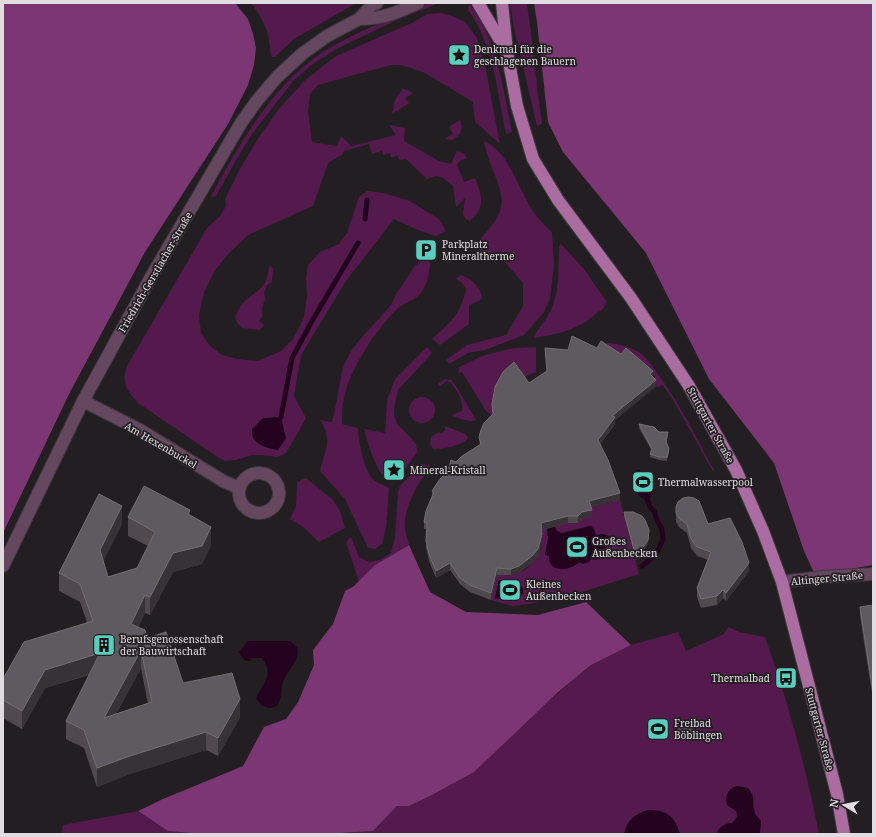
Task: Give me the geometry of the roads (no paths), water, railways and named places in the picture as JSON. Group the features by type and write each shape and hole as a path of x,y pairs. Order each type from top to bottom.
{"main road":[{"name":"Stuttgarter Straße","path":"478,3 507,51"},
{"name":"Stuttgarter Straße","path":"501,5 507,51 517,106 524,133 533,158 558,200 631,298 689,386 736,470 763,531 782,582 833,779 844,834"}],"street":[{"name":"Friedrich-Gerstlacher-Straße","path":"3,566 83,401 151,277 230,140 256,102 277,77 302,54 327,36 358,19 372,5 377,3"},
{"name":"Friedrich-Gerstlacher-Straße","path":"358,19 374,19 393,15 418,3"},
{"name":"Am Hexenbuckel","path":"83,401 140,430 223,482 239,488"},
{"name":"Altinger Straße","path":"782,582 822,577 873,574"}],"waterway":[{"path":"365,219 367,200"},
{"path":"281,417 292,358 358,243"},
{"path":"642,566 655,556 663,540 662,529 647,499"}],"place":[{"name":"Denkmal für die geschlagenen Bauern","path":"459,55"},
{"name":"Parkplatz Mineraltherme","path":"426,250"},
{"name":"Mineral-Kristall","path":"394,470"},
{"name":"Thermalwasserpool","path":"643,482"},
{"name":"Großes Außenbecken","path":"577,547"},
{"name":"Kleines Außenbecken","path":"510,590"},
{"name":"Berufsgenossenschaft der Bauwirtschaft","path":"104,645"},
{"name":"Thermalbad","path":"786,678"},
{"name":"Freibad Böblingen","path":"658,729"}]}
